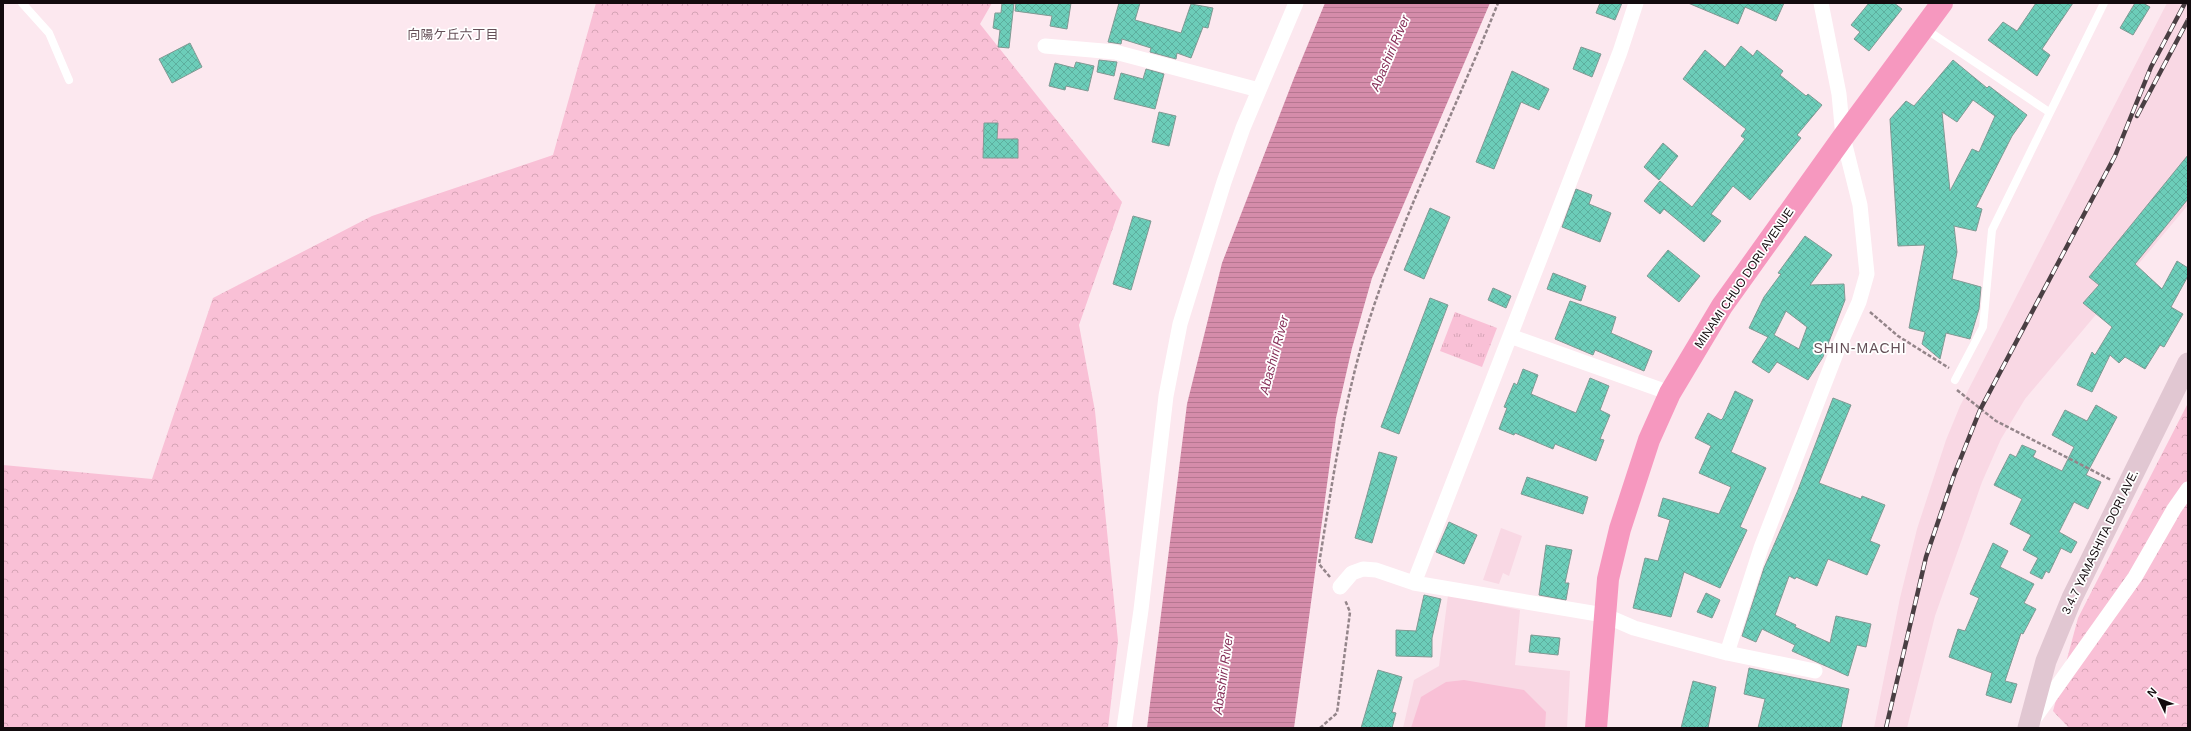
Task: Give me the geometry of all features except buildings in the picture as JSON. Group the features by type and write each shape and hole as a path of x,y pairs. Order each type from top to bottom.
{"highway":[{"name":"MINAMI CHUO DORI AVENUE","path":"1596,728 1608,579 1620,529 1649,440 1670,393 1722,306 1843,137 1942,3"}],"street":[{"path":"1124,728 1141,610 1166,396 1180,324 1224,182 1259,90 1296,3"},
{"path":"1414,583 1617,59 1636,3"},
{"path":"1727,654 1761,548 1835,358 1859,302 1867,274 1866,252 1860,205 1843,137 1839,94 1821,3"},
{"path":"1046,46 1115,52 1259,90"},
{"path":"1510,336 1670,393"},
{"name":"3.4.7 YAMASHITA DORI AVE.","path":"2028,728 2046,661 2069,605 2188,363"},
{"path":"2028,728 2135,577 2174,509 2188,489"},
{"path":"1340,587 1352,573 1363,569 1376,570 1414,583 1604,615 1634,628 1727,654 1815,671"}],"lane":[{"path":"22,3 49,33 69,80"},
{"path":"1955,380 1984,327 1992,230 2104,3"},
{"path":"1923,28 2049,112"}],"path":[{"path":"1319,564 1348,403 1367,328 1399,239 1498,3"},
{"path":"1859,302 1898,336 1954,371 1955,388 1996,421 2126,488"},
{"path":"1320,728 1337,713 1350,612 1340,587"}],"shaded area":[{"path":"2167,3 2188,3 2188,205 2025,399 2001,439 1982,482 1935,616 1907,728 1874,728 1900,598 1917,529 1946,440 1960,406"},
{"path":"1501,528 1522,536 1509,576 1503,573 1499,584 1483,580"},
{"path":"1448,595 1520,610 1515,665 1570,671 1567,728 1403,728 1414,680 1439,666"}],"green space":[{"path":"596,3 992,3 980,24 1122,202 1079,325 1095,411 1118,641 1108,728 3,728 3,465 152,479 213,298 372,216 553,155"},
{"path":"1455,312 1497,328 1482,367 1440,351"},
{"path":"2188,403 2188,728 2069,728 2053,711 2078,618"},
{"path":"1464,680 1524,690 1546,712 1545,728 1411,728 1421,697 1446,682"}],"water":[{"name":"Abashiri River","path":"1325,3 1490,3 1372,278 1352,348 1336,418 1294,728 1147,728 1187,404 1222,263"}],"railway":[{"path":"1886,728 1926,557 1954,475 1980,410 2115,156 2151,67 2185,3"},
{"path":"2137,116 2188,20"}],"district":[{"name":"向陽ケ丘六丁目","path":"453,34"},
{"name":"SHIN-MACHI","path":"1860,348"}]}
